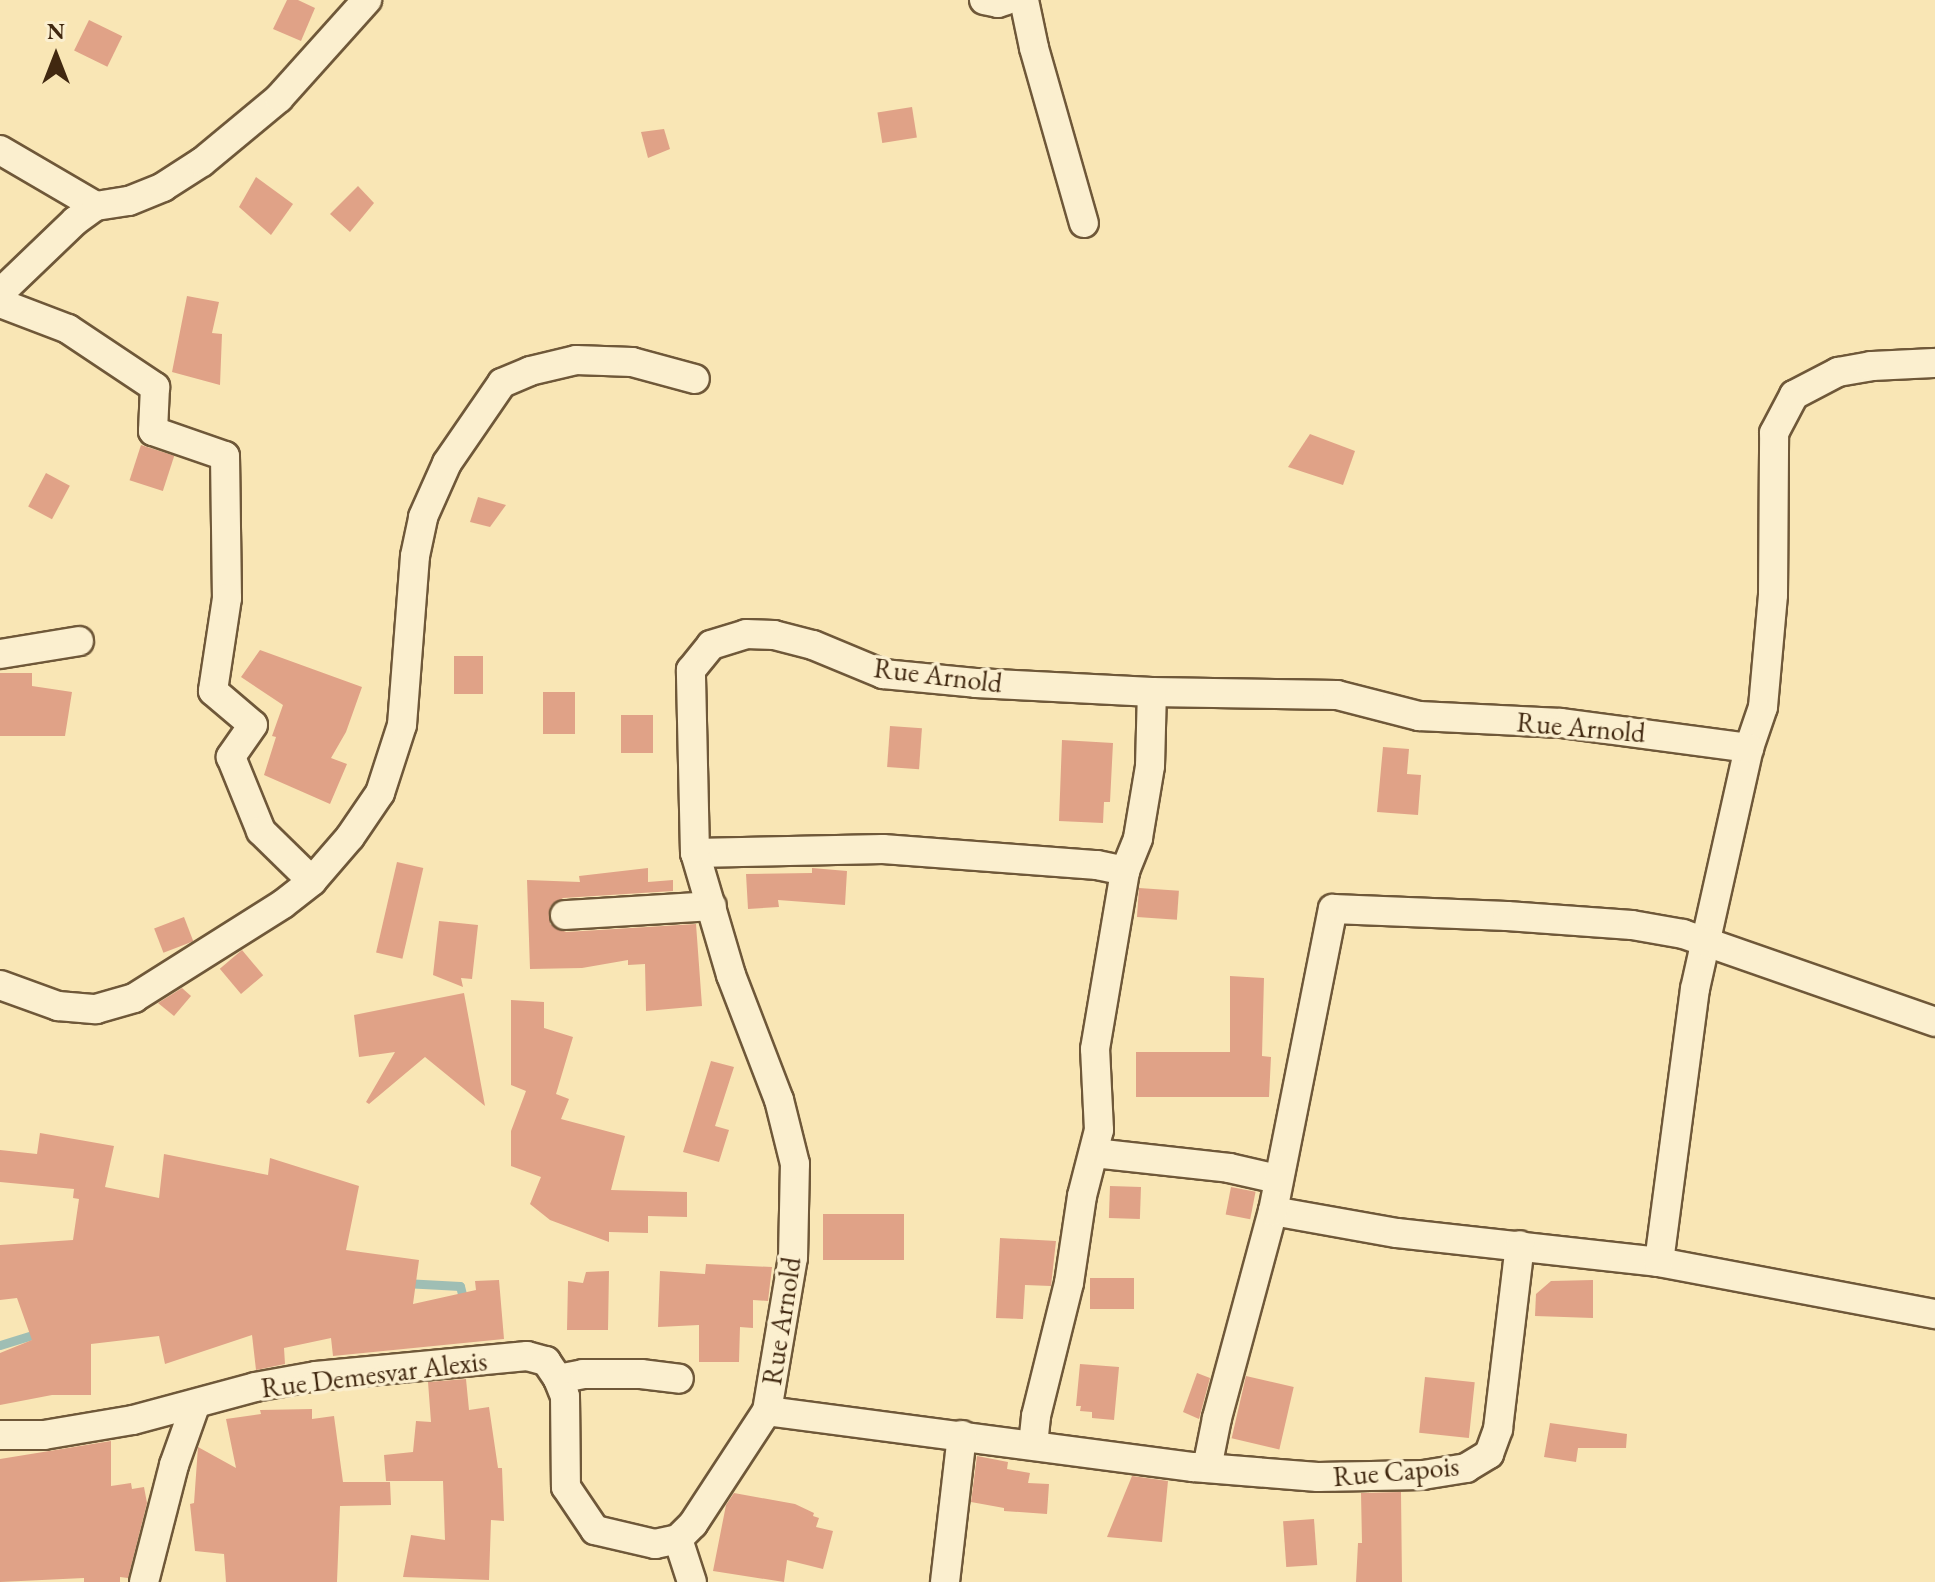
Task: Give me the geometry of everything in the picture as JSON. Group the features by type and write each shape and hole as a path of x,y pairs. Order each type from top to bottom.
{"street":[{"path":"0,293 75,221 96,206 129,201 163,187 202,162 279,98 367,0"},
{"path":"984,0 998,3 1007,0"},
{"path":"1024,0 1034,48 1084,223"},
{"path":"0,150 96,206"},
{"path":"0,303 68,329 155,387 153,431 225,456 227,598 213,691 253,725 231,757 261,831 312,881"},
{"path":"0,985 26,992 47,1004 96,1009 134,998 283,904 312,881 350,837 380,793 402,725 415,556 423,517 447,463 502,383 576,360 632,362 695,379"},
{"path":"1659,1262 1695,989 1749,748 1763,707 1773,595 1774,433 1794,395 1838,372 1871,366 1935,363"},
{"name":"Rue Arnold","path":"678,1539 693,1524 767,1411 793,1258 795,1164 779,1100 731,975 695,853 691,670 711,645 746,634 774,635 813,645 883,674 976,683 1152,692 1337,695 1419,716 1561,723 1749,748"},
{"path":"0,654 79,641"},
{"path":"1033,1445 1069,1283 1082,1196 1099,1130 1095,1049 1125,871 1138,838 1150,766 1152,692"},
{"path":"695,853 883,849 1097,865 1125,871"},
{"path":"565,915 712,906"},
{"path":"1207,1468 1217,1418 1273,1211 1333,909 1632,925 1683,934 1935,1022"},
{"path":"1094,1153 1229,1168 1277,1179"},
{"path":"1273,1211 1397,1233 1659,1262 1935,1314"},
{"name":"Rue Capois","path":"767,1411 1207,1468 1318,1477 1423,1475 1466,1468 1489,1454 1498,1429 1520,1245"},
{"name":"Rue Demesvar Alexis","path":"0,1435 44,1435 195,1406 255,1387 316,1376 527,1356 552,1370 679,1379"},
{"path":"552,1370 565,1396 566,1487 595,1530 655,1544 678,1539 699,1581"},
{"path":"144,1582 174,1465 195,1406"},
{"path":"945,1582 962,1435"}],"building":[{"path":"287,0 298,0 315,8 301,41 273,29"},
{"path":"89,20 122,36 107,67 74,51"},
{"path":"912,107 917,138 882,143 877,112"},
{"path":"664,129 670,149 648,158 641,132"},
{"path":"256,177 293,204 271,235 239,207"},
{"path":"358,186 374,203 350,232 330,214"},
{"path":"187,296 219,302 212,333 222,334 220,385 172,372"},
{"path":"1310,434 1355,451 1343,485 1288,467"},
{"path":"141,445 174,456 163,491 130,480"},
{"path":"46,473 70,486 52,519 28,507"},
{"path":"478,497 506,505 490,527 470,522"},
{"path":"260,650 362,687 346,732 331,758 347,764 330,804 264,775 276,737 272,736 283,705 241,677"},
{"path":"454,656 483,656 483,694 454,694"},
{"path":"0,673 32,673 32,686 72,692 65,736 0,736"},
{"path":"543,692 575,692 575,734 543,734"},
{"path":"621,715 653,715 653,753 621,753"},
{"path":"890,726 922,728 919,769 887,767"},
{"path":"1062,740 1113,743 1110,802 1104,802 1103,823 1059,821"},
{"path":"1383,747 1409,749 1407,774 1421,775 1418,815 1377,812"},
{"path":"397,862 423,868 402,959 376,953"},
{"path":"648,868 648,882 673,880 673,891 563,898 550,907 550,924 566,932 696,924 702,1006 646,1011 645,964 628,965 628,960 582,968 530,969 527,880 580,882 579,876"},
{"path":"812,868 847,871 845,905 778,900 779,907 748,909 746,874 812,873"},
{"path":"1139,888 1179,891 1177,920 1137,917"},
{"path":"184,917 193,941 163,953 154,928"},
{"path":"439,921 478,925 472,979 461,978 463,987 433,975"},
{"path":"242,950 263,975 241,994 220,969"},
{"path":"1230,976 1264,978 1262,1056 1271,1057 1269,1097 1136,1097 1136,1052 1230,1052"},
{"path":"182,988 191,996 174,1016 158,1003"},
{"path":"464,993 485,1106 425,1057 369,1104 366,1102 395,1052 359,1057 354,1015"},
{"path":"511,1000 544,1002 544,1028 573,1037 556,1094 569,1099 561,1119 625,1136 611,1190 687,1192 687,1217 648,1216 648,1233 609,1232 609,1242 550,1220 530,1204 541,1177 511,1166 511,1131 526,1091 511,1085"},
{"path":"711,1061 734,1067 715,1126 729,1130 719,1162 683,1152"},
{"path":"40,1133 114,1146 105,1187 159,1198 164,1154 268,1175 270,1158 359,1186 346,1250 419,1260 413,1304 476,1290 475,1281 499,1280 504,1339 333,1356 331,1338 284,1348 285,1364 256,1370 252,1335 165,1364 159,1336 91,1344 91,1395 52,1395 0,1405 0,1353 32,1340 17,1298 0,1300 0,1245 73,1240 79,1199 73,1198 74,1189 0,1182 0,1150 37,1154"},
{"path":"1110,1186 1141,1187 1140,1219 1109,1218"},
{"path":"1231,1187 1256,1192 1250,1219 1226,1214"},
{"path":"823,1214 904,1214 904,1260 823,1260"},
{"path":"1000,1238 1056,1241 1051,1286 1025,1285 1023,1319 996,1318"},
{"path":"706,1264 772,1267 768,1301 753,1300 753,1328 740,1327 739,1362 699,1362 699,1325 658,1327 660,1271 705,1274"},
{"path":"609,1271 608,1330 567,1330 568,1281 583,1283 586,1272"},
{"path":"1090,1278 1134,1278 1134,1309 1090,1309"},
{"path":"1593,1280 1593,1318 1535,1316 1536,1294 1551,1281"},
{"path":"1080,1364 1119,1367 1114,1420 1092,1418 1092,1412 1080,1411 1081,1406 1076,1406"},
{"path":"1197,1373 1210,1378 1199,1419 1183,1412"},
{"path":"1246,1376 1294,1387 1279,1449 1232,1438"},
{"path":"1425,1377 1475,1382 1469,1438 1419,1433"},
{"path":"466,1379 469,1410 489,1407 498,1468 502,1468 504,1521 491,1520 489,1580 403,1577 411,1535 445,1540 443,1481 386,1481 384,1455 413,1452 416,1421 431,1422 428,1382"},
{"path":"312,1409 312,1419 334,1416 343,1482 390,1482 391,1505 340,1506 337,1582 226,1582 224,1554 195,1551 190,1504 194,1503 198,1447 236,1468 226,1419 261,1414 260,1410"},
{"path":"1550,1423 1627,1434 1626,1448 1578,1448 1576,1462 1544,1457"},
{"path":"111,1441 111,1486 131,1483 132,1489 144,1487 147,1503 128,1578 120,1577 120,1582 84,1582 84,1578 0,1582 0,1459"},
{"path":"977,1456 1008,1462 1007,1469 1030,1473 1028,1483 1049,1484 1047,1514 1004,1511 1004,1508 971,1502"},
{"path":"1132,1476 1168,1481 1162,1542 1107,1537"},
{"path":"1401,1492 1402,1582 1356,1582 1358,1543 1362,1543 1361,1493"},
{"path":"734,1493 795,1504 814,1513 813,1516 819,1518 816,1527 833,1531 823,1569 787,1560 784,1582 713,1571 726,1505"},
{"path":"1314,1519 1317,1565 1286,1567 1283,1521"}],"waterway":[{"path":"404,1283 460,1286 464,1302"},
{"path":"0,1345 42,1332"}]}
